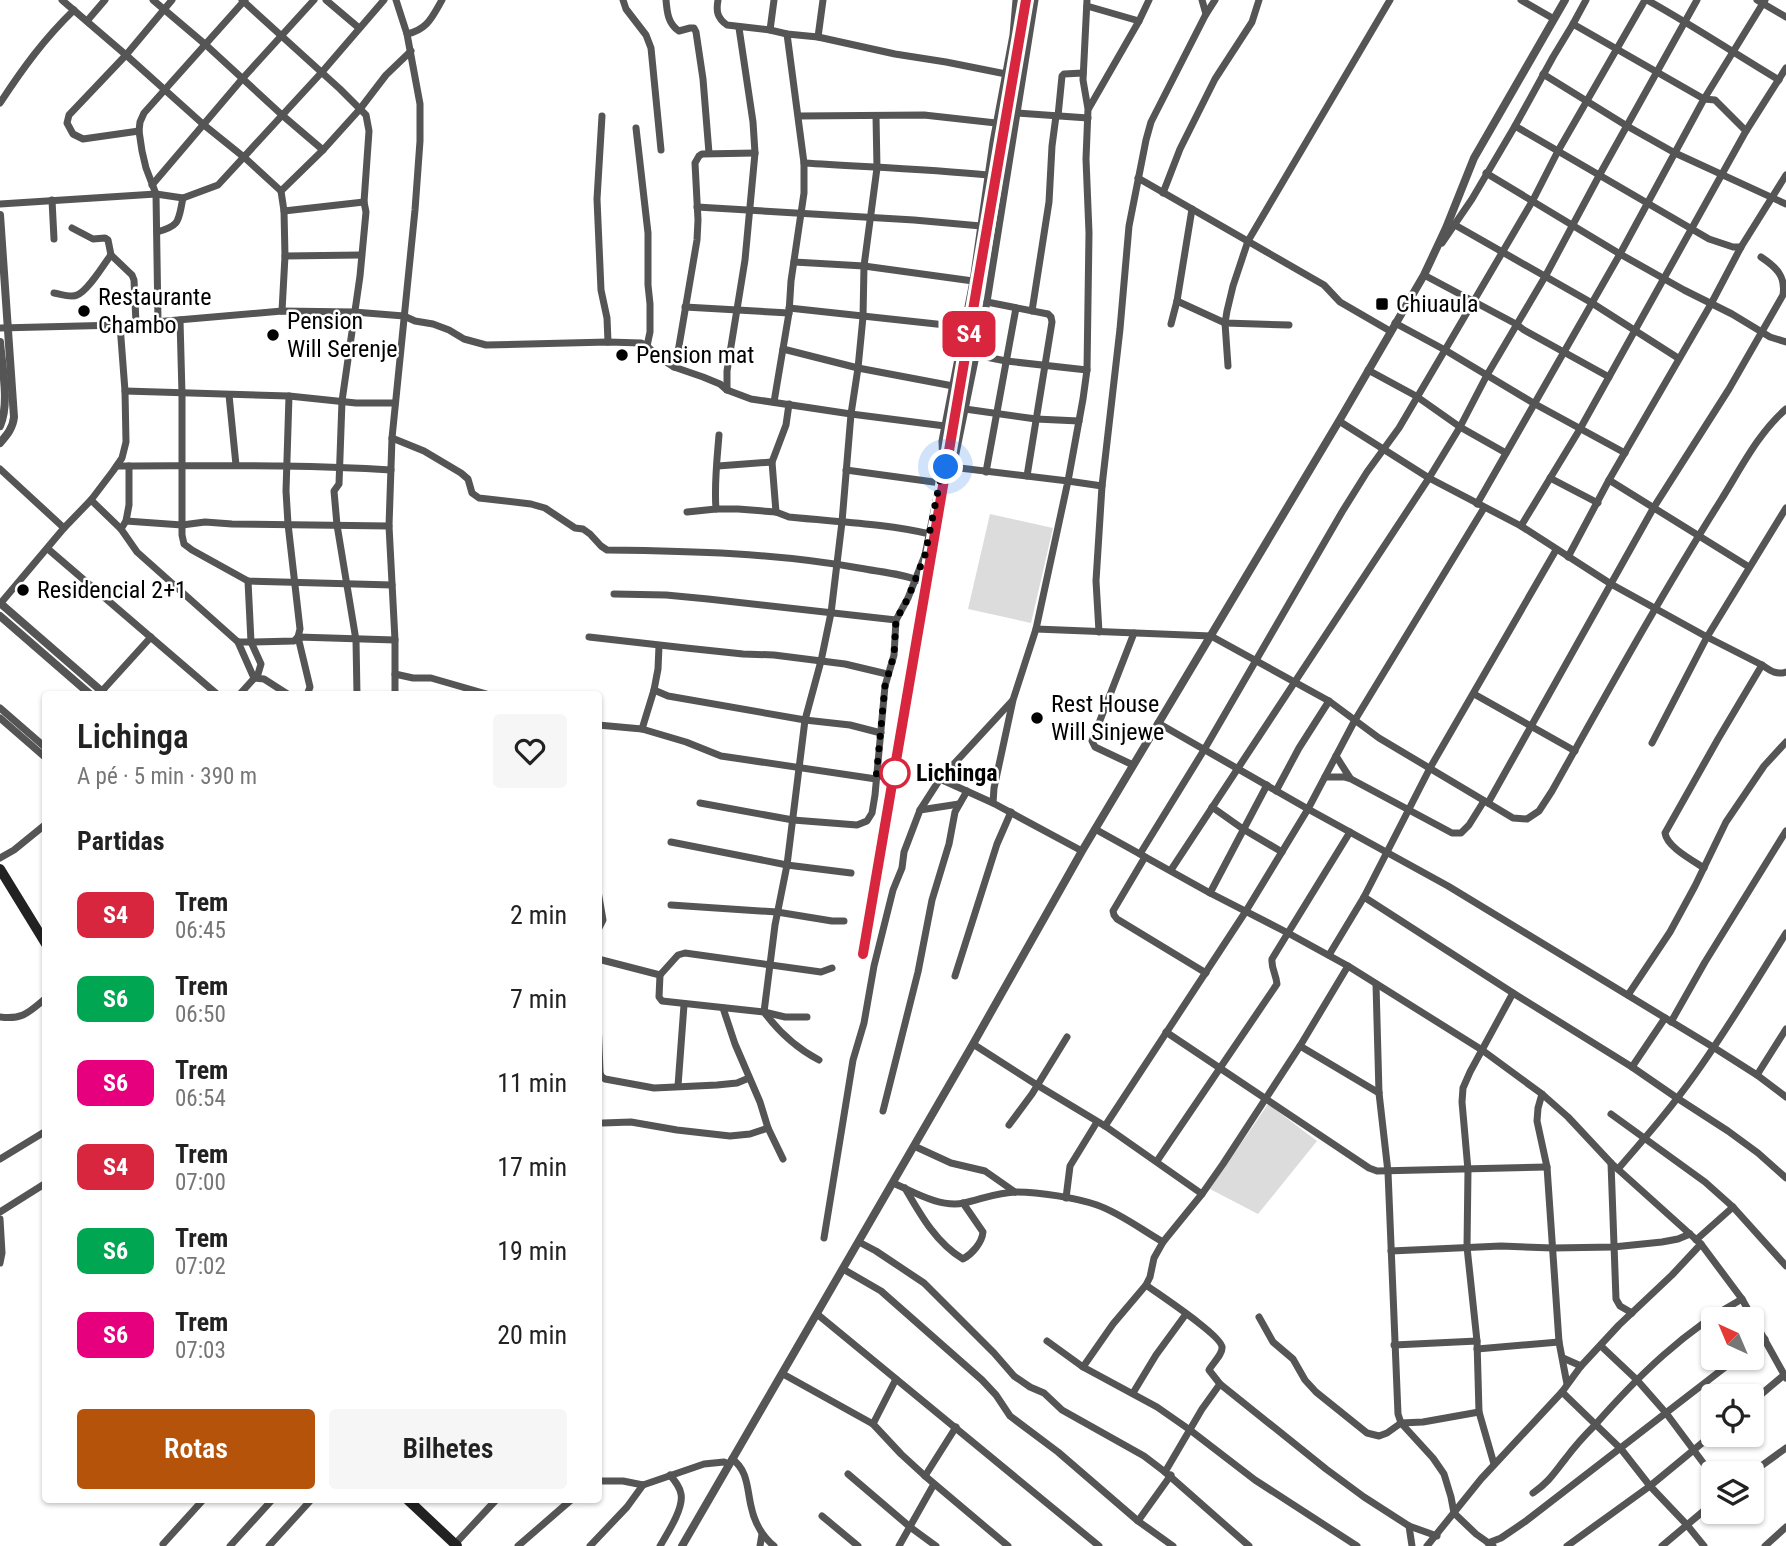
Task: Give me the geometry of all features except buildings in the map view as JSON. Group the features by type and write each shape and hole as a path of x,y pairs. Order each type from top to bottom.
{"main road":[{"path":"0,869 42,937"},
{"path":"412,1504 456,1545"}],"street":[{"path":"62,0 281,191 285,256 282,311"},
{"path":"87,21 105,0"},
{"path":"153,0 323,150"},
{"path":"139,131 83,139 74,134 67,122 69,115 126,55 172,0"},
{"path":"158,321 156,194 142,152 140,122 144,113 243,0 366,116 369,131 360,276 342,401 340,484 334,491 356,640 357,691"},
{"path":"152,185 314,0"},
{"path":"326,0 359,28"},
{"path":"0,204 156,194 183,198 218,185 384,0"},
{"path":"395,691 389,526 392,438 420,141 420,104 411,51 396,0"},
{"path":"407,34 416,32 429,22 442,0"},
{"path":"624,0 626,9 646,35 650,48 656,84 661,150"},
{"path":"666,0 667,16 676,29 680,31 694,28 696,32 709,153"},
{"path":"718,0 718,15 727,25 818,37 1006,74"},
{"path":"770,30 774,0"},
{"path":"818,37 823,0"},
{"path":"700,803 793,820 857,825 867,821 872,813 887,674 894,655 896,620 919,580 941,484 942,441 972,281 996,123 1013,35 1016,0"},
{"path":"953,468 987,302 1035,0"},
{"path":"1088,113 1149,0"},
{"path":"1202,0 1206,14"},
{"path":"1099,632 1096,581 1102,486 1129,226 1151,122 1215,0"},
{"path":"1163,193 1180,149 1215,79 1252,22 1259,0"},
{"path":"1228,366 1225,323 1233,286 1248,241 1390,0"},
{"path":"1521,0 1554,19"},
{"path":"682,1546 974,1044 1082,851 1424,275 1474,158 1564,0"},
{"path":"1433,254 1472,200 1586,0"},
{"path":"1206,973 1117,919 1113,911 1255,660 1342,512 1399,428 1646,0 1685,21 1779,80"},
{"path":"1171,870 1461,427 1487,375 1546,275 1697,0"},
{"path":"1066,1198 1073,1159 1101,1124 1206,973 1308,810 1355,720 1481,506 1506,453 1620,254 1704,99 1762,1 1786,17"},
{"path":"993,803 1013,700 1037,629 1068,481 1087,370 1088,113 1083,73 1087,3 1139,21"},
{"path":"0,103 27,61 74,10"},
{"path":"1573,24 1704,99 1715,100 1746,131"},
{"path":"727,390 727,371 750,210 755,153 739,27"},
{"path":"774,402 802,215 804,163 787,34"},
{"path":"281,191 323,150 386,75 411,51"},
{"path":"1521,526 1580,429 1746,131 1786,68"},
{"path":"1032,311 1049,202 1052,146 1062,76 1083,73"},
{"path":"1543,74 1675,153 1786,204"},
{"path":"1017,113 1057,116 1088,113"},
{"path":"799,116 924,115 996,123"},
{"path":"602,116 597,199 601,290 607,318 608,342"},
{"path":"819,1060 784,1036 764,1012 777,912 787,865 805,720 831,613 863,317 864,266 877,168 876,116"},
{"path":"1515,126 1709,239 1741,247"},
{"path":"636,128 648,233 650,332 647,346"},
{"path":"674,367 697,240 695,163 699,156 709,153 755,153"},
{"path":"804,163 922,168 988,175"},
{"path":"1486,173 1620,254 1770,337 1786,342"},
{"path":"1568,557 1741,247 1786,175"},
{"path":"1138,178 1324,285 1340,302 1390,331"},
{"path":"157,232 172,228 176,224 183,198"},
{"path":"52,200 54,239"},
{"path":"284,211 364,202"},
{"path":"697,207 981,226"},
{"path":"1171,324 1192,209"},
{"path":"0,215 4,328 14,417 10,431 0,443"},
{"path":"1455,225 1546,275 1678,358"},
{"path":"72,228 93,239 108,240 111,255 132,275 136,323"},
{"path":"54,293 79,295 94,280 111,255"},
{"path":"285,256 362,255"},
{"path":"1325,777 1351,779 1452,833 1461,833 1469,825 1486,802 1654,507 1729,388 1783,295 1784,282 1780,273 1761,257"},
{"path":"794,262 864,266 972,281"},
{"path":"1424,275 1609,377"},
{"path":"1177,301 1225,323 1289,325"},
{"path":"987,302 1052,317 1027,476"},
{"path":"685,307 789,311 964,327"},
{"path":"986,472 1016,308"},
{"path":"4,328 121,325 282,311 404,316 433,324 464,339 486,345 641,343 674,367 751,399 945,426"},
{"path":"180,320 184,544 248,581 392,585"},
{"path":"1395,323 1625,453"},
{"path":"102,691 0,603 91,500 122,458 126,442 121,325"},
{"path":"0,342 5,399 0,426"},
{"path":"783,349 858,369 953,386"},
{"path":"976,355 1087,370"},
{"path":"1368,370 1416,396 1461,427 1506,453"},
{"path":"125,391 289,396 356,403 395,403"},
{"path":"229,395 236,465"},
{"path":"238,642 294,641 300,628 288,524 286,466 289,396"},
{"path":"776,512 772,462 786,425 789,404"},
{"path":"965,409 1036,419 1079,421"},
{"path":"1037,629 1211,636 1329,701 1379,738 1513,818 1527,819 1539,811 1552,791 1698,537 1757,444 1775,419 1786,410"},
{"path":"1339,421 1429,478 1521,526 1655,609 1778,674 1786,672"},
{"path":"716,509 714,483 718,466 719,435"},
{"path":"392,438 424,451 461,473 468,479 472,493 479,498 545,508 575,528 583,529 607,550 744,553 836,564 919,580"},
{"path":"718,466 772,462"},
{"path":"117,466 236,465 391,470"},
{"path":"121,529 126,521 129,505 129,466"},
{"path":"943,466 1102,486"},
{"path":"0,469 64,528"},
{"path":"846,470 941,484"},
{"path":"1550,478 1598,503"},
{"path":"1609,480 1749,568"},
{"path":"91,500 121,529 137,552 238,642 254,678"},
{"path":"1652,743 1707,637 1786,508"},
{"path":"687,512 716,509 776,512 789,517 904,528 930,534"},
{"path":"126,521 182,525 205,522 389,526"},
{"path":"48,549 213,691"},
{"path":"1329,955 1364,897 1430,768 1556,550"},
{"path":"243,691 258,674 261,664 251,642 248,581"},
{"path":"614,594 666,595 896,620"},
{"path":"0,616 86,691"},
{"path":"1133,765 1095,747 1092,741 1134,633"},
{"path":"30,642 36,634"},
{"path":"298,636 395,640"},
{"path":"298,636 310,687 308,691"},
{"path":"106,691 151,637"},
{"path":"589,637 659,646 774,655 845,664 887,674"},
{"path":"642,729 654,690 659,646"},
{"path":"1703,868 1682,854 1667,840 1665,833 1762,665"},
{"path":"395,674 431,678 476,691"},
{"path":"76,682 84,675"},
{"path":"254,678 264,679 283,691"},
{"path":"654,690 668,696 805,720 850,725 881,733"},
{"path":"1474,694 1574,751"},
{"path":"824,1238 853,1060 904,852 920,810 940,779 1013,700"},
{"path":"1276,791 1329,701"},
{"path":"0,708 42,745"},
{"path":"0,718 42,755"},
{"path":"1158,723 1308,810 1448,886 1713,1047 1786,1097"},
{"path":"602,725 642,729 721,756 876,779"},
{"path":"1628,995 1670,932 1733,813 1764,766 1786,742"},
{"path":"1336,756 1351,779"},
{"path":"940,779 993,803 1082,851"},
{"path":"1210,893 1267,785"},
{"path":"883,1111 955,811 967,791"},
{"path":"920,810 959,804"},
{"path":"1212,807 1282,852"},
{"path":"955,976 982,888 1010,812"},
{"path":"0,858 42,827"},
{"path":"1095,829 1348,966 1482,1050 1542,1094 1568,1117 1611,1163 1696,1239 1742,1299 1785,1376 1764,1393"},
{"path":"1632,1067 1668,1020 1786,831"},
{"path":"1157,1161 1277,984 1271,967 1272,959 1350,832"},
{"path":"671,842 787,865 851,873"},
{"path":"1364,897 1632,1067 1728,1131 1786,1178"},
{"path":"671,905 777,912 844,921"},
{"path":"1618,1169 1677,1098 1786,933"},
{"path":"807,1017 785,1017 764,1012 684,1005 660,1000 660,975 678,955 685,953 821,972 832,968"},
{"path":"602,960 660,975"},
{"path":"1083,1367 1113,1324 1146,1285 1154,1258 1163,1242 1202,1194 1300,1046 1348,966"},
{"path":"1376,984 1379,1093 1388,1172 1398,1415 1401,1423 1444,1474 1454,1513 1490,1545 1526,1521 1722,1370"},
{"path":"1494,1464 1479,1412 1477,1345 1467,1247 1468,1170 1462,1102 1463,1088 1513,993"},
{"path":"0,1017 17,1018 42,1001"},
{"path":"678,1086 684,1005"},
{"path":"723,1008 768,1128 783,1159"},
{"path":"1757,1075 1786,1029"},
{"path":"1166,1032 1265,1100 1377,1171 1547,1167"},
{"path":"1010,1125 1067,1037"},
{"path":"974,1044 1101,1124 1202,1194"},
{"path":"1300,1046 1379,1093"},
{"path":"602,1077 654,1088 717,1086 750,1078"},
{"path":"1542,1094 1537,1121 1547,1167 1559,1342 1567,1384"},
{"path":"1611,1114 1705,1182 1733,1207 1786,1266"},
{"path":"603,1123 631,1122 730,1136 768,1128"},
{"path":"0,1159 42,1133"},
{"path":"914,1146 951,1163 985,1171 1015,1192"},
{"path":"1611,1163 1616,1299 1620,1306 1632,1313"},
{"path":"1051,1195 1060,1190 1068,1180"},
{"path":"893,1183 931,1199 949,1203 963,1203 989,1195 1015,1192 1051,1195 1096,1204 1163,1242"},
{"path":"0,1212 42,1186"},
{"path":"905,1188 936,1237 963,1259 974,1250 983,1232 963,1203"},
{"path":"1427,1546 1494,1464 1562,1392 1581,1366 1672,1275 1696,1239 1733,1207"},
{"path":"0,1219 0,1263"},
{"path":"1391,1251 1517,1246 1613,1247 1696,1239"},
{"path":"859,1242 924,1283 995,1353 1014,1376 1044,1393 1062,1410 1144,1456 1249,1546"},
{"path":"843,1269 881,1290 982,1380 1010,1416 1058,1452 1138,1521 1173,1546"},
{"path":"1146,1285 1203,1326 1222,1344 1220,1353 1209,1370 1220,1384 1326,1469 1409,1526 1437,1535"},
{"path":"1533,1493 1546,1484 1595,1424 1637,1380 1675,1345 1742,1299"},
{"path":"817,1314 1099,1546"},
{"path":"1133,1393 1186,1314"},
{"path":"1259,1317 1273,1342 1293,1359 1305,1380 1316,1392 1367,1433 1379,1436 1401,1423 1479,1412"},
{"path":"1047,1341 1083,1367 1133,1393 1190,1430 1255,1480 1357,1546"},
{"path":"1394,1345 1559,1342"},
{"path":"1601,1346 1637,1380 1666,1413 1701,1461"},
{"path":"1563,1358 1581,1366"},
{"path":"783,1374 873,1424 925,1476 1009,1546"},
{"path":"873,1424 896,1379"},
{"path":"1138,1521 1168,1474 1190,1430 1220,1384"},
{"path":"1562,1392 1621,1449 1704,1546"},
{"path":"925,1476 956,1427"},
{"path":"1567,1546 1650,1486 1701,1444"},
{"path":"1764,1464 1786,1448"},
{"path":"602,1481 643,1485 704,1464 731,1461 739,1464 747,1482 751,1509 762,1534 774,1546"},
{"path":"848,1474 936,1546"},
{"path":"660,1546 682,1498 680,1488 670,1475"},
{"path":"900,1546 934,1484"},
{"path":"590,1546 627,1507 643,1485"},
{"path":"163,1544 200,1503"},
{"path":"230,1546 269,1503"},
{"path":"269,1546 308,1503"},
{"path":"456,1545 493,1503"},
{"path":"518,1546 568,1503"},
{"path":"1662,1546 1701,1513"},
{"path":"822,1516 858,1546"},
{"path":"1409,1526 1412,1546"},
{"path":"1765,1546 1786,1527"},
{"path":"760,1546 762,1534"}],"shaded area":[{"path":"990,514 1053,528 1031,623 968,609"},
{"path":"1268,1104 1317,1141 1258,1214 1210,1189"}],"railway":[{"path":"863,954 1026,0"}],"train":[{"name":"S4","path":"863,954 1026,0"}],"place":[{"name":"Chiuaula","path":"1382,304"},
{"name":"Restaurante Chambo","path":"84,311"},
{"name":"Pension Will Serenje","path":"273,335"},
{"name":"Pension mat","path":"622,355"},
{"name":"Residencial 2+1","path":"23,590"},
{"name":"Rest House Will Sinjewe","path":"1037,718"},
{"name":"Lichinga","path":"895,773"}],"route":[{"path":"895,773 876,779 885,686 894,655 896,620 925,555 943,466 946,467"}]}
